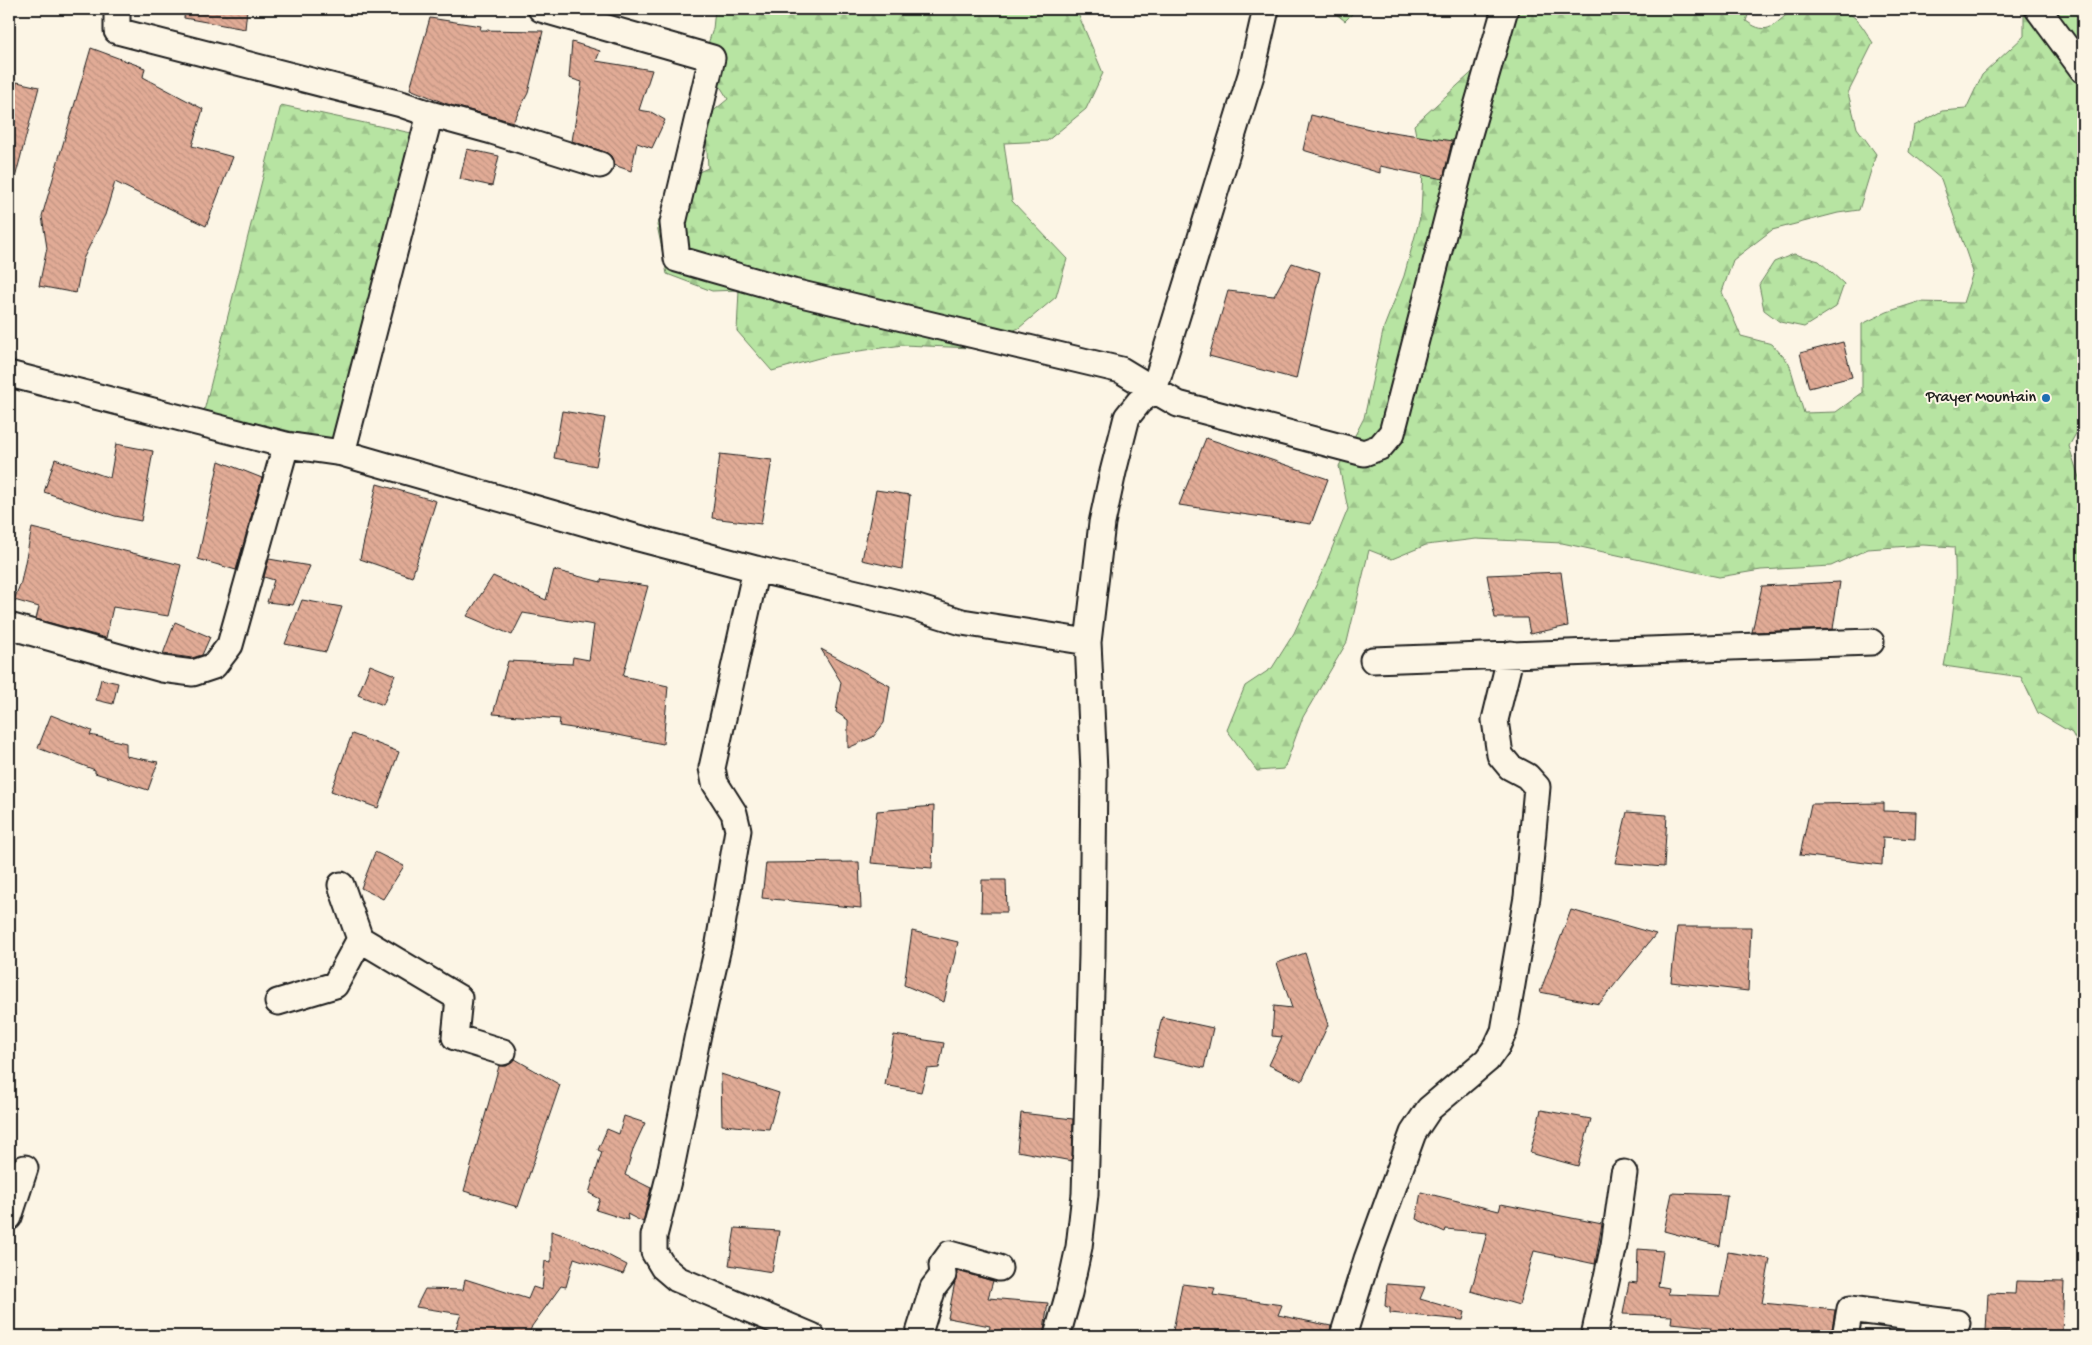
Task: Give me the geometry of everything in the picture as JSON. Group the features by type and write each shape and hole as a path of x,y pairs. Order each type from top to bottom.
{"street":[{"path":"117,9 117,30 373,96 430,114 492,130 600,165"},
{"path":"541,9 712,58 673,223 677,259 793,292 1120,370 1178,404 1364,453 1380,447 1392,432 1470,134 1505,9"},
{"path":"1057,1336 1079,1247 1085,1194 1092,954 1094,771 1088,642 1102,523 1127,417 1139,402 1154,390 1251,75 1266,9"},
{"path":"2038,9 2083,70"},
{"path":"342,453 430,114"},
{"path":"9,374 286,445 342,453 623,534 756,569 911,606 962,622 1088,642"},
{"path":"9,626 162,669 193,673 214,666 230,645 286,445"},
{"path":"756,569 712,768 715,783 734,813 738,830 736,848 720,943 698,1034 670,1173 654,1236 654,1252 663,1268 677,1279 812,1336"},
{"path":"1373,660 1871,642"},
{"path":"1343,1336 1367,1259 1413,1133 1429,1109 1487,1060 1497,1046 1507,1018 1527,897 1537,787 1527,776 1510,767 1500,754 1495,720 1511,654"},
{"path":"341,885 360,939 459,998 455,1037 503,1052"},
{"path":"278,1002 335,985 360,939"},
{"path":"9,1217 25,1168"},
{"path":"1594,1336 1614,1246 1624,1173"},
{"path":"918,1336 933,1288 943,1275 942,1265 950,1254 999,1268"},
{"path":"1845,1336 1850,1309 1957,1323"}],"green space":[{"path":"1803,8 1827,9 1845,12 1856,19 1861,25 1873,43 1848,93 1857,128 1876,154 1859,210 1838,213 1772,230 1733,260 1722,292 1741,336 1772,344 1789,363 1804,413 1836,412 1862,393 1862,324 1887,312 1918,302 1963,303 1973,272 1941,179 1909,152 1914,126 1942,111 1966,109 1982,75 2024,36 2024,9 2083,9 2083,65 2078,96 2083,112 2083,421 2069,446 2080,481 2083,481 2083,754 2072,733 2038,713 2021,677 1944,666 1954,607 1954,547 1923,545 1868,549 1831,566 1761,570 1719,577 1562,543 1476,539 1426,545 1392,559 1369,550 1347,642 1303,717 1284,769 1257,771 1227,730 1245,686 1272,668 1294,633 1324,568 1348,509 1339,466 1364,418 1384,327 1404,276 1421,214 1423,170 1414,125 1490,56 1517,9 1750,9 1746,21 1754,26 1766,28 1771,27 1794,10"},
{"path":"715,9 1076,9 1103,73 1086,109 1047,141 1004,143 1012,201 1067,259 1056,297 1019,328 972,348 903,345 830,355 772,371 737,331 739,290 712,291 667,274 657,225 678,181 708,168 705,118 728,99 703,59 713,29"},
{"path":"1330,9 1357,9 1345,21"},
{"path":"281,105 416,134 333,441 204,411"},
{"path":"1794,254 1819,261 1844,284 1836,307 1804,327 1780,322 1764,310 1759,285 1774,262"}],"building":[{"path":"185,9 247,9 245,29 184,18"},
{"path":"430,18 481,26 480,30 543,31 528,93 513,122 447,104 410,89"},
{"path":"572,42 600,51 596,61 652,70 639,110 651,112 665,120 652,148 637,143 631,171 614,165 611,156 605,152 572,141 582,82 569,78"},
{"path":"91,48 145,68 143,77 203,109 192,146 233,157 206,226 115,182 105,215 83,259 76,293 39,286 47,248 42,216"},
{"path":"17,82 39,87 15,178 9,177 9,113"},
{"path":"1311,115 1386,133 1386,131 1452,141 1443,179 1380,166 1380,173 1303,150"},
{"path":"467,149 499,156 492,186 460,179"},
{"path":"1292,263 1320,272 1296,379 1209,356 1228,291 1274,296"},
{"path":"1843,342 1852,377 1809,388 1800,353"},
{"path":"562,411 605,418 596,466 554,458"},
{"path":"1206,438 1328,479 1311,524 1179,505"},
{"path":"116,444 153,451 141,521 115,516 44,492 55,459 110,478"},
{"path":"720,454 772,460 761,524 712,518"},
{"path":"219,461 262,478 236,570 198,559"},
{"path":"377,484 436,501 412,577 360,559"},
{"path":"876,490 910,495 902,569 862,560"},
{"path":"32,528 181,565 168,616 113,607 106,638 36,619 39,607 14,600 21,582"},
{"path":"269,559 310,566 293,605 267,602 274,580 264,577"},
{"path":"554,570 601,582 601,579 648,586 623,676 668,686 663,744 559,726 560,719 493,714 508,661 572,664 573,657 589,660 594,625 523,613 512,635 467,616 493,576 546,600"},
{"path":"1561,572 1568,626 1530,634 1527,618 1495,618 1487,575"},
{"path":"1840,582 1833,629 1752,632 1762,586"},
{"path":"302,600 342,607 326,652 285,644"},
{"path":"175,622 210,637 202,655 192,658 163,654"},
{"path":"821,649 890,686 884,723 873,737 848,748 848,720 836,712 841,682"},
{"path":"370,665 395,675 383,705 358,695"},
{"path":"101,679 118,683 113,704 96,700"},
{"path":"51,715 92,731 90,735 126,743 126,756 158,762 148,790 95,773 95,770 38,748"},
{"path":"352,734 399,752 378,808 331,791"},
{"path":"1884,803 1884,811 1916,812 1915,839 1883,837 1882,865 1800,855 1811,804"},
{"path":"934,806 932,868 871,863 877,811"},
{"path":"1627,812 1667,815 1664,867 1615,863"},
{"path":"375,852 404,866 383,899 361,888"},
{"path":"859,862 861,908 762,898 766,863"},
{"path":"982,880 1006,880 1007,912 981,912"},
{"path":"1571,910 1656,934 1599,1004 1540,992"},
{"path":"1677,927 1751,927 1748,991 1671,982"},
{"path":"912,931 958,942 944,1002 904,985"},
{"path":"1305,953 1328,1025 1302,1081 1269,1065 1282,1037 1272,1036 1274,1006 1292,1008 1277,963"},
{"path":"1162,1017 1213,1028 1204,1068 1153,1057"},
{"path":"894,1035 944,1043 939,1068 927,1069 921,1092 885,1085"},
{"path":"515,1059 560,1085 518,1207 464,1191 499,1066 507,1066"},
{"path":"721,1074 779,1093 769,1129 722,1125"},
{"path":"1541,1110 1591,1119 1578,1166 1530,1153"},
{"path":"1021,1113 1073,1119 1072,1161 1017,1151"},
{"path":"624,1116 645,1123 634,1147 625,1175 651,1188 643,1222 627,1214 628,1220 596,1210 600,1199 589,1193 602,1152 598,1150 607,1129 619,1134"},
{"path":"1421,1192 1499,1211 1501,1204 1602,1224 1595,1264 1534,1251 1519,1305 1471,1291 1487,1233 1446,1229 1445,1232 1416,1219"},
{"path":"1672,1193 1727,1195 1720,1246 1664,1231"},
{"path":"735,1228 779,1231 772,1272 729,1265"},
{"path":"551,1231 579,1240 627,1265 623,1274 574,1258 566,1287 561,1286 532,1326 528,1336 453,1336 461,1314 416,1307 425,1289 463,1290 465,1279 528,1299 533,1287 542,1290 545,1261 551,1262"},
{"path":"1638,1249 1663,1251 1658,1286 1669,1288 1668,1294 1720,1296 1728,1252 1770,1259 1762,1303 1835,1310 1831,1336 1710,1336 1712,1327 1671,1323 1672,1316 1623,1314 1629,1282 1637,1283"},
{"path":"957,1271 993,1281 988,1298 1048,1303 1043,1336 1008,1336 989,1332 990,1326 948,1318"},
{"path":"2016,1281 2064,1282 2062,1333 1986,1331 1988,1293 2015,1294"},
{"path":"1182,1284 1215,1288 1213,1295 1282,1305 1278,1315 1331,1326 1329,1336 1172,1336"},
{"path":"1387,1284 1425,1287 1420,1299 1465,1312 1463,1320 1390,1313 1390,1308 1385,1306"}],"place":[{"name":"Prayer Mountain","path":"2046,398"}]}
